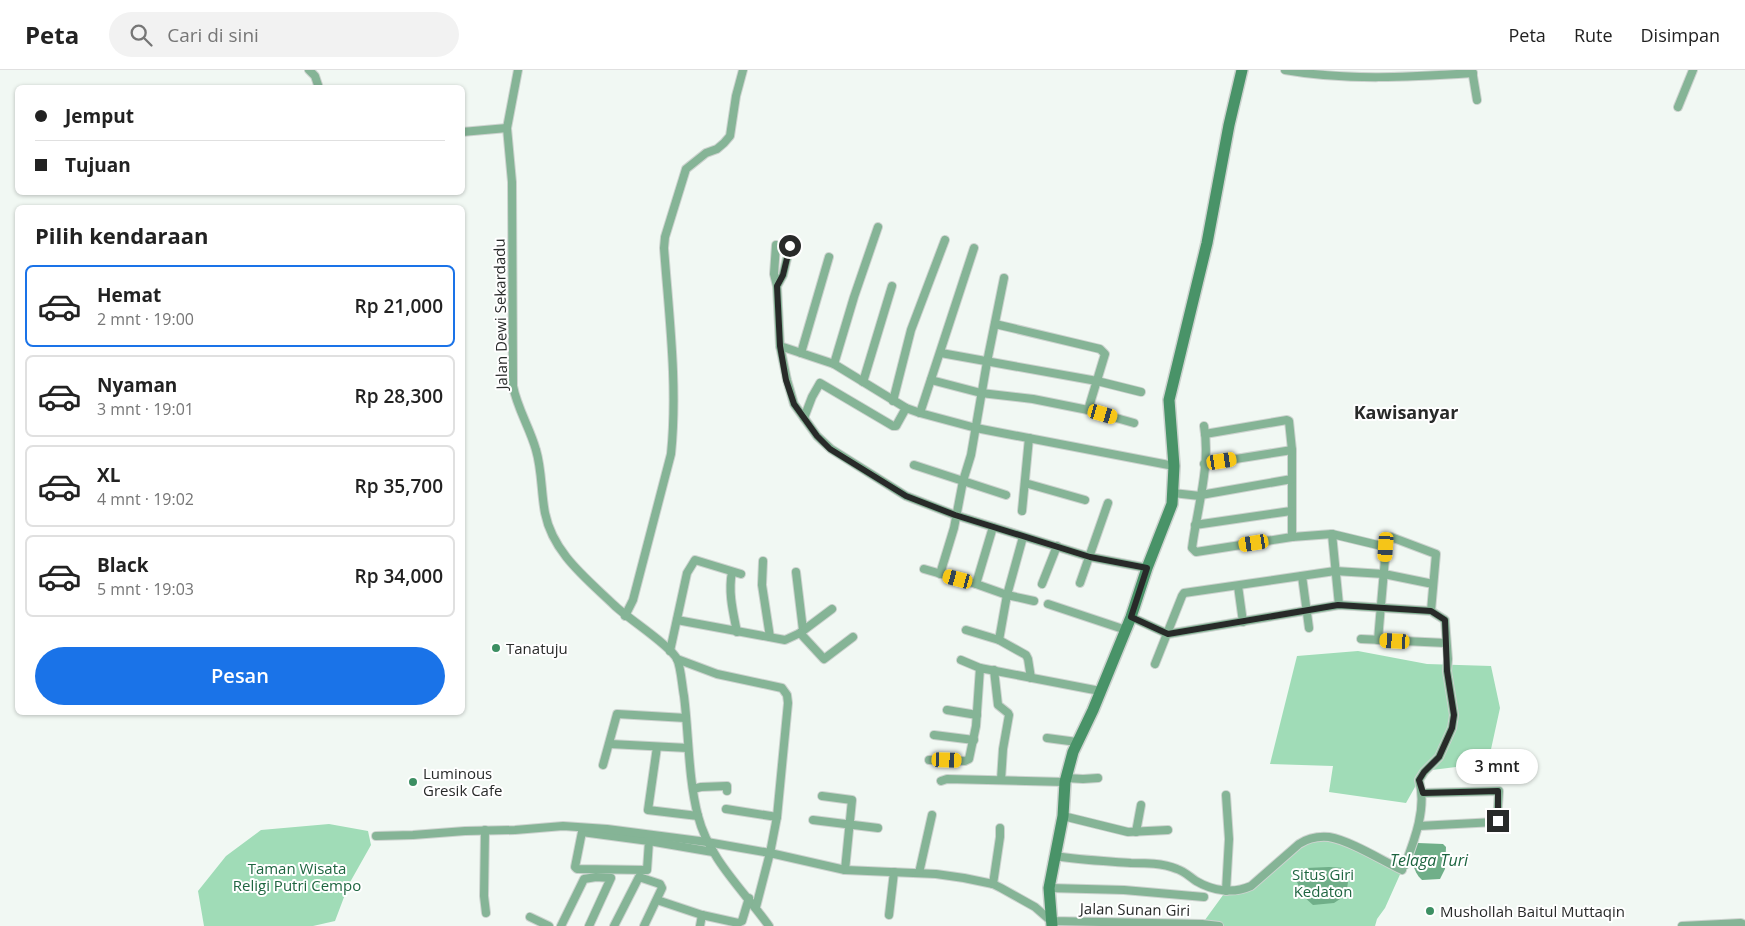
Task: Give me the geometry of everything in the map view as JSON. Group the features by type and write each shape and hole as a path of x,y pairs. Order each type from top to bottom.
{"street":[{"name":"Jalan Dewi Sekardadu","path":"518,70 507,128 512,182 513,386 515,397 536,448 549,530 569,561 625,616 670,651 677,659"},
{"path":"625,616 633,600 671,454 673,432 672,330 664,248 665,237 686,169 706,153 717,149 730,136 736,96 743,70"},
{"path":"1051,923 1049,888 1063,816 1066,780 1077,742 1126,630 1147,568 1172,504 1174,466 1169,413 1170,395 1207,243 1229,125 1242,70"},
{"path":"1285,70 1364,77 1472,72 1477,100"},
{"path":"1678,107 1693,70"},
{"path":"313,72 318,85"},
{"path":"465,132 507,128"},
{"path":"834,364 878,227"},
{"path":"893,401 911,330 945,240"},
{"path":"776,245 774,274 777,286 780,346 791,396 794,404 817,436 830,449 906,496 955,515 1090,557 1147,568"},
{"path":"777,286 783,275 790,246"},
{"path":"920,413 974,248"},
{"path":"801,353 829,257"},
{"path":"940,574 954,528 955,515 971,455 981,392 1004,278"},
{"path":"863,382 892,286"},
{"path":"995,324 1102,350 1105,354 1088,410"},
{"path":"780,346 834,364 893,401 920,413 976,428 1174,466"},
{"path":"941,353 1097,381 1141,392"},
{"path":"931,380 981,392 1088,410 1134,423"},
{"path":"804,418 820,383 893,426 896,426 906,408"},
{"path":"1292,537 1292,450 1289,420 1204,430 1204,464 1192,548 1198,552 1292,537 1332,534 1386,547"},
{"path":"1022,511 1029,438"},
{"path":"1204,464 1292,450"},
{"path":"914,465 1006,495"},
{"path":"1174,493 1200,496 1292,479"},
{"path":"1025,483 1085,500"},
{"path":"1080,583 1108,503"},
{"path":"1195,525 1291,511"},
{"path":"976,584 993,527"},
{"path":"1332,534 1338,605"},
{"path":"999,640 1006,595 1023,537"},
{"path":"1378,640 1386,547 1389,538 1393,537 1436,554 1431,611"},
{"path":"1042,584 1057,546"},
{"path":"670,651 687,573 695,560 741,574"},
{"path":"763,561 762,585 770,637"},
{"path":"924,568 1006,595 1034,601"},
{"path":"1155,664 1183,594 1335,571 1384,574 1433,584"},
{"path":"732,572 729,584 730,597 737,632"},
{"path":"796,572 802,632 824,659 853,637"},
{"path":"1302,576 1309,628"},
{"path":"1238,586 1243,622"},
{"path":"1048,604 1126,630"},
{"path":"1055,856 1162,865 1178,869 1205,885 1226,891 1242,890 1251,886 1299,844 1315,837 1329,838 1346,843 1403,868 1419,826 1423,793 1419,780 1439,757 1452,728 1454,715 1447,671 1445,620 1431,611 1338,605 1168,634 1131,617"},
{"path":"677,620 785,640 802,632 832,609"},
{"path":"966,630 999,640 1026,655 1031,678"},
{"path":"1360,638 1446,643"},
{"path":"756,907 777,818 787,724 787,695 782,688 717,674 677,659 698,816 707,842 713,852 769,926"},
{"path":"961,660 980,668 1100,691"},
{"path":"929,760 968,761 974,740 980,668"},
{"path":"994,670 998,705 1009,715 1003,749 1001,780"},
{"path":"947,710 977,715"},
{"path":"603,765 610,744 615,716 619,713 686,718"},
{"path":"934,735 974,740"},
{"path":"1047,738 1077,742"},
{"path":"610,744 688,748"},
{"path":"656,747 648,810 698,816"},
{"path":"941,781 948,779 1066,780 1098,778"},
{"path":"693,789 708,786 727,786 727,791"},
{"path":"1419,826 1498,821 1498,791 1423,793"},
{"path":"1226,795 1229,839 1226,891"},
{"path":"822,796 852,800 845,870"},
{"path":"1136,832 1141,805"},
{"path":"726,809 777,818"},
{"path":"918,873 932,815"},
{"path":"1063,816 1128,832 1168,830"},
{"path":"812,820 878,828"},
{"path":"376,836 573,826 707,842 770,853 845,870 918,873 964,878 993,884 1035,907 1051,923"},
{"path":"993,884 1000,828"},
{"path":"485,830 484,896 486,913"},
{"path":"649,841 647,868 645,871 575,868 582,832 649,841 713,852"},
{"path":"889,915 894,872"},
{"path":"561,926 584,879 596,876 612,878 589,926"},
{"path":"614,926 639,877 661,886 645,926"},
{"path":"1049,888 1124,890 1204,897"},
{"path":"657,900 702,915 741,923 748,898"},
{"path":"700,926 702,915"},
{"path":"530,917 549,926"},
{"name":"Jalan Sunan Giri","path":"1051,923 1202,924 1219,926"},
{"path":"1682,926 1742,923 1745,925"}],"green space":[{"path":"1358,651 1427,664 1491,666 1500,708 1488,763 1424,771 1406,803 1329,792 1333,766 1270,764 1297,656"},
{"name":"Taman Wisata Religi Putri Cempo","path":"329,824 368,831 371,845 349,884 335,921 313,926 204,926 198,891 226,856 261,830"},
{"name":"Situs Giri Kedaton","path":"1307,839 1333,839 1402,870 1375,926 1058,926 1057,924 1202,924 1226,891 1242,890"}],"water":[{"name":"Telaga Turi","path":"1418,843 1443,844 1446,847 1445,869 1440,879 1422,880 1416,872 1413,864 1413,854 1415,845"},
{"path":"1306,868 1344,868 1348,882 1346,895 1334,903 1313,905 1303,896 1297,882"}],"place":[{"name":"Tanatuju","path":"496,648"},
{"name":"Luminous Gresik Cafe","path":"413,782"},
{"name":"Mushollah Baitul Muttaqin","path":"1430,911"}],"district":[{"name":"Kawisanyar","path":"1406,412"}],"route":[{"path":"790,246 783,275 777,286 780,346 786,380 794,404 817,436 830,449 906,496 955,515 1090,557 1147,568 1131,617 1168,634 1338,605 1431,611 1440,616 1445,620 1447,671 1454,715 1452,728 1439,757 1429,765 1419,780 1423,793 1500,792 1498,821"}]}
